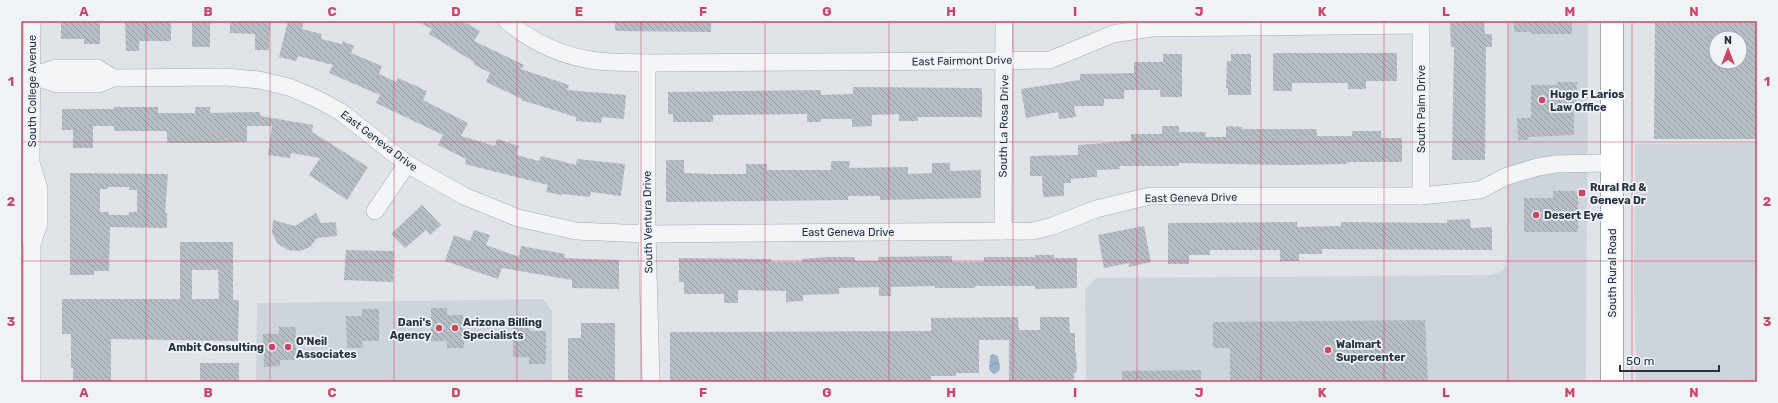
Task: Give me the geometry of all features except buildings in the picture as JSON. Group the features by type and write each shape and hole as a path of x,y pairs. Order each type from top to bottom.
{"main road":[{"name":"South Rural Road","path":"1612,21 1612,382"}],"street":[{"name":"South College Avenue","path":"32,21 32,76 26,162 39,189 39,224 32,243 26,330 32,382"},
{"name":"East Fairmont Drive","path":"507,21 521,33 557,52 598,61 647,63 1050,60 1113,34 1151,28 1421,23"},
{"name":"South La Rosa Drive","path":"1003,231 1004,21"},
{"name":"South Palm Drive","path":"1421,23 1421,196"},
{"name":"South Ventura Drive","path":"647,63 647,234 651,382"},
{"name":"East Geneva Drive","path":"32,76 56,68 96,68 113,78 226,77 259,80 289,87 317,99 341,112 407,164 464,196 518,218 576,231 647,234 1033,231 1053,226 1096,209 1150,196 1421,196 1480,190 1507,176 1550,165 1570,163 1612,163"},
{"path":"375,211 407,164"}],"shaded area":[{"path":"1508,21 1588,21 1586,382 1086,382 1085,289 1096,278 1492,275 1502,271 1507,262"},
{"path":"1757,143 1757,382 1636,382 1634,286 1635,144"},
{"path":"543,299 552,311 552,382 256,382 257,303"}],"water":[{"path":"993,354 998,356 1000,368 999,371 994,374 989,369 990,356"}],"place":[{"name":"Hugo F Larios Law Office","path":"1542,100"},
{"name":"Rural Rd & Geneva Dr","path":"1582,193"},
{"name":"Desert Eye","path":"1536,215"},
{"name":"Dani's Agency","path":"439,328"},
{"name":"Arizona Billing Specialists","path":"455,328"},
{"name":"Ambit Consulting","path":"272,347"},
{"name":"O'Neil Associates","path":"288,347"},
{"name":"Walmart Supercenter","path":"1328,350"}]}
